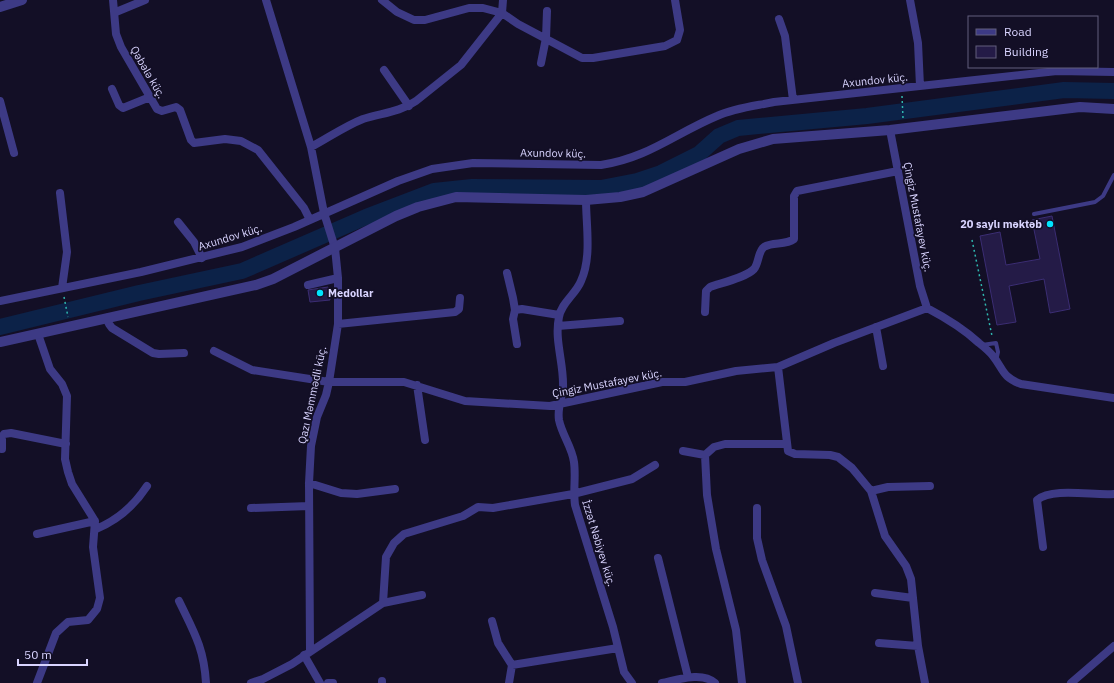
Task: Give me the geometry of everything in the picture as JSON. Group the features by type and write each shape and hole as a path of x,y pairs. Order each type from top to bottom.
{"street":[{"path":"0,7 22,0"},
{"name":"Qəbələ küç.","path":"114,0 116,12 116,34 121,46 157,109 162,111 176,107 180,110 191,140 194,143 225,139 241,141 258,150 304,208 310,220"},
{"path":"116,12 145,0"},
{"name":"Qazı Məmmədli küç.","path":"266,0 311,147 325,217 333,245 338,278 338,324 329,382 326,395 317,416 312,446 309,483 307,653"},
{"path":"382,0 397,12 414,20 425,20 469,8 483,8 502,13 518,24 546,38 575,56 582,58 593,58 665,46 677,40 680,30 675,0"},
{"path":"311,147 348,126 364,119 390,113 409,106 461,65 502,13 503,0"},
{"path":"910,0 918,43 920,86"},
{"path":"541,63 546,38 547,11"},
{"path":"779,19 785,36 794,100"},
{"path":"384,70 409,106"},
{"name":"Axundov küç.","path":"0,301 202,258 242,247 310,220 325,217 404,178 432,169 473,162 602,165 619,162 652,150 718,115 736,109 794,100 1057,71 1114,72"},
{"path":"112,89 119,105 123,108 150,97"},
{"path":"0,101 14,153"},
{"path":"0,342 256,285 273,279 333,245 403,213 418,207 456,197 586,200 620,197 643,192 739,149 773,139 890,130 1080,107 1114,109"},
{"name":"Çingiz Mustafayev küç.","path":"214,351 252,370 329,382 404,382 465,401 528,405 559,405 662,382 685,382 736,371 778,367 876,327 928,308 920,286 890,130"},
{"path":"705,312 706,291 710,287 747,274 754,269 762,249 766,246 790,243 794,239 794,196 797,191 898,171"},
{"path":"60,193 67,252 62,288"},
{"name":"İzzət Nəbiyev küç.","path":"586,200 586,266 582,280 576,291 559,315 558,326 563,386 559,405 561,426 572,452 575,464 573,494 575,505 624,672 632,683"},
{"path":"178,222 194,242 202,258"},
{"path":"507,273 514,310 513,319 517,344"},
{"path":"308,285 338,278"},
{"path":"338,324 455,312 459,309 460,298"},
{"path":"928,308 957,326 981,345 996,361 1004,375 1011,380 1021,384 1114,398"},
{"path":"514,310 522,309 559,315"},
{"path":"106,318 108,324 112,328 153,353 184,353"},
{"path":"558,326 620,321"},
{"path":"876,327 883,366"},
{"path":"38,334 50,369 65,388 65,458 72,484 96,525 93,547 100,589 100,598 97,609 88,620 68,622 56,633 38,683"},
{"path":"778,367 788,451 795,454 830,455 838,457 852,468 871,491 885,536 909,572 918,646 925,683"},
{"path":"417,385 425,440"},
{"path":"2,449 2,437 4,434 11,433 66,444"},
{"path":"742,683 736,630 716,549 706,495 705,455 714,447 725,444 786,444"},
{"path":"683,450 705,455"},
{"path":"383,603 386,557 394,543 404,534 463,516 478,508 493,508 573,494 632,479 655,465"},
{"path":"309,483 341,493 356,494 395,489"},
{"path":"37,534 96,525 128,511 147,486"},
{"path":"871,491 888,487 930,486"},
{"path":"1043,547 1037,508 1037,500 1041,497 1065,494 1114,494"},
{"path":"251,508 309,506"},
{"path":"757,508 757,538 762,560 786,626 798,683"},
{"path":"658,558 688,678"},
{"path":"875,593 913,598"},
{"path":"251,683 278,672 383,603 422,595"},
{"path":"179,601 198,641 204,661 206,683"},
{"path":"492,621 498,643 512,665 509,683"},
{"path":"880,644 918,646"},
{"path":"1071,683 1114,646"},
{"path":"512,665 618,648"},
{"path":"307,653 320,683"},
{"path":"662,683 688,678 703,678 715,683"},
{"path":"328,683 333,683"}],"lane":[{"path":"1034,214 1095,202 1103,196 1114,175"},
{"path":"981,345 993,342 997,345 998,356 996,361"}],"path":[{"path":"901,88 904,128"},
{"path":"972,240 993,342"},
{"path":"62,288 70,326"}],"building":[{"path":"1052,216 1070,309 1050,313 1044,279 1009,286 1016,322 997,325 980,236 1000,232 1006,265 1040,259 1032,220"},
{"path":"328,287 330,300 310,302 308,290"}],"waterway":[{"path":"0,327 139,293 242,271 366,217 434,191 472,187 601,188 637,181 661,173 699,154 719,136 738,128 867,116 1064,90 1114,91"}],"place":[{"name":"20 saylı məktəb","path":"1050,224"},
{"name":"Medollar","path":"320,293"}]}
